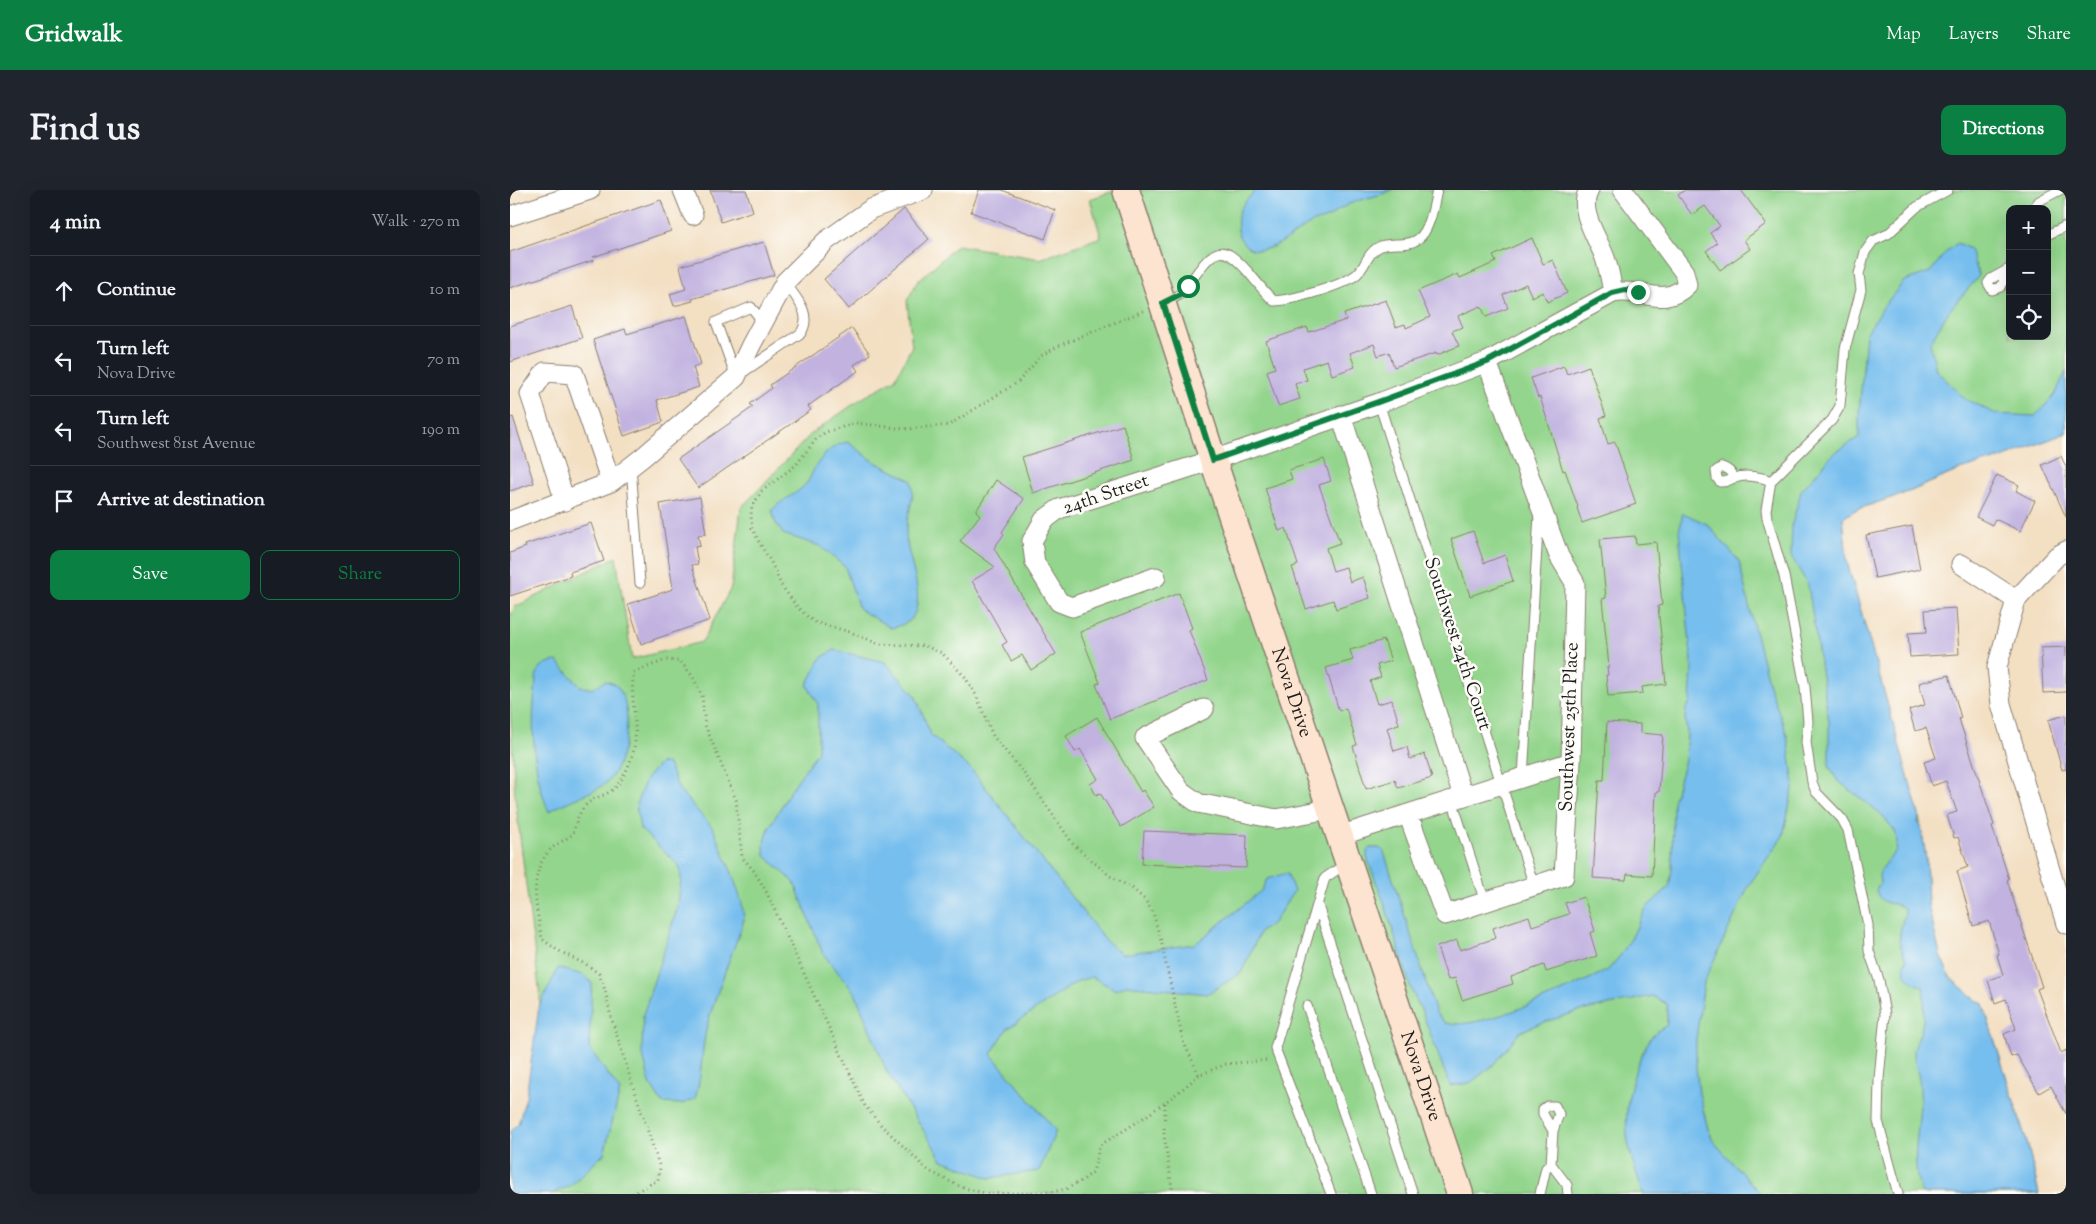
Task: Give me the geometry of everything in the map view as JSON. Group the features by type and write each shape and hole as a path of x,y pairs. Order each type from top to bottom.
{"street":[{"path":"510,216 590,190"},
{"path":"683,190 693,215"},
{"path":"510,521 611,482 631,466 736,377 785,282 826,241 870,209 923,190"},
{"name":"Nova Drive","path":"1126,190 1154,307 1213,460 1460,1194"},
{"path":"1589,190 1584,201 1586,210 1611,277 1612,293 1625,290 1664,297 1680,292 1687,284 1684,272 1623,190"},
{"name":"24th Street","path":"1156,577 1072,607 1059,602 1035,563 1032,540 1044,520 1059,509 1213,460 1487,362 1612,293"},
{"name":"Southwest 25th Place","path":"1408,814 1445,915 1564,876 1571,762 1575,583 1559,556 1487,362"},
{"path":"565,501 530,394 545,372 574,374 611,482"},
{"path":"1341,415 1457,798"},
{"path":"2064,915 2001,704 1997,667 2016,600 2057,556 2066,551"},
{"path":"1961,564 2016,600"},
{"path":"1204,709 1144,738 1181,791 1198,803 1276,819 1330,808"},
{"path":"1339,836 1571,762"}],"lane":[{"path":"1154,307 1179,295 1211,256 1220,252 1229,254 1244,267 1263,292 1274,300 1286,300 1334,286 1358,273 1371,253 1381,246 1408,244 1419,239 1428,225 1437,190"},
{"path":"1898,1194 1878,1121 1878,1079 1885,1014 1882,993 1869,951 1868,925 1848,830 1842,819 1816,792 1812,782 1806,742 1808,722 1805,687 1784,576 1766,510 1771,481 1832,420 1840,406 1845,349 1861,290 1859,274 1865,252 1873,241 1888,234 1917,207 1948,190"},
{"path":"2036,205 2039,201 2060,190"},
{"path":"2051,233 2066,226"},
{"path":"763,322 751,307 716,322 736,377 801,333 805,326 802,306 785,282"},
{"name":"Southwest 24th Court","path":"1378,402 1534,886"},
{"path":"631,466 640,583"},
{"path":"1733,478 1765,478 1771,481"},
{"path":"1523,777 1539,504"},
{"path":"1457,798 1485,902"},
{"path":"1332,1194 1275,1048 1326,878 1348,862"},
{"path":"1318,906 1414,1194"},
{"path":"1307,1006 1372,1194"},
{"path":"1553,1131 1551,1164 1567,1185 1568,1194"},
{"path":"1540,1194 1546,1168 1551,1164"}],"path":[{"path":"1154,307 1058,346 1041,356 1018,382 949,425 904,429 856,423 826,432 817,438 796,465 762,492 752,506 751,515 752,528 771,562 781,585 798,608 814,622 850,632 879,644 925,646 942,653 965,677 976,695 993,736 1023,772 1073,844 1110,876 1132,888 1145,900 1153,913 1161,942 1183,1041 1199,1075"},
{"path":"632,1194 658,1180 660,1168 599,974 587,964 557,950 542,939 535,880 540,866 551,849 573,834 577,820 585,806 612,790 622,777 631,760 636,735 632,686 634,672 666,660 680,661 693,677 702,696 705,725 736,800 742,857 754,871 766,891 865,1106 881,1125 929,1171 961,1187 988,1194 1051,1192 1066,1189 1093,1172 1100,1145 1141,1121 1199,1075 1226,1064 1279,1059"},
{"path":"1164,1104 1164,1135 1173,1194"}],"green space":[{"path":"1117,190 2066,190 2066,433 1959,470 1911,491 1855,510 1843,518 1847,562 1919,815 1926,858 1928,905 1940,955 1950,977 1972,997 1983,1004 2028,1146 2039,1194 510,1194 510,1160 537,1109 540,996 515,797 510,703 510,616 515,607 616,557 632,659 702,642 731,588 741,508 812,433 861,399 895,379 912,346 907,301 917,282 957,245 1040,259 1101,237 1090,199"}],"water":[{"path":"1255,190 1392,190 1348,205 1329,217 1313,222 1283,242 1264,250 1255,250 1247,246 1240,238 1238,215 1244,203"},
{"path":"1957,243 1970,249 1979,276 1949,311 1930,342 1936,370 1965,399 1996,414 2035,416 2055,395 2066,371 2066,433 2002,458 1959,470 1911,491 1855,510 1843,518 1847,562 1919,815 1918,823 1921,825 1926,858 1928,905 1940,955 1950,977 1972,997 1983,1004 2028,1146 2039,1194 1922,1194 1916,1168 1920,1088 1914,1054 1923,1018 1923,987 1910,980 1905,973 1906,959 1900,942 1904,908 1884,901 1878,896 1876,890 1880,883 1879,875 1881,870 1896,850 1897,840 1895,831 1881,814 1837,780 1829,766 1829,722 1808,585 1791,556 1792,524 1801,491 1833,454 1859,437 1859,413 1866,334 1884,306 1904,281 1930,272 1946,252"},
{"path":"848,442 873,461 911,480 913,494 906,534 918,599 912,618 908,622 891,628 859,609 845,567 820,546 783,534 775,522 772,510 806,484 821,458 838,445"},
{"path":"1683,513 1707,524 1739,561 1769,685 1787,735 1794,784 1783,836 1749,885 1704,982 1696,1040 1696,1067 1699,1093 1708,1129 1714,1142 1761,1194 1643,1194 1629,1148 1627,1115 1631,1085 1641,1057 1654,1034 1667,1025 1667,1004 1652,996 1576,1012 1520,1032 1492,1066 1470,1083 1450,1086 1421,1009 1412,992 1385,905 1367,858 1367,851 1370,848 1380,848 1384,852 1436,1013 1445,1023 1461,1024 1504,1014 1573,987 1608,970 1632,937 1646,908 1669,887 1672,870 1673,802 1685,760 1687,733 1685,718 1686,708 1690,703 1692,666 1679,531"},
{"path":"834,650 885,662 915,695 931,735 971,769 1106,941 1122,954 1195,944 1262,890 1267,879 1287,873 1294,891 1274,922 1260,932 1241,973 1207,994 1126,985 1116,990 1092,977 1078,981 1007,1029 991,1054 1056,1131 1039,1171 989,1178 942,1160 887,1072 855,993 823,954 794,882 765,856 764,846 769,828 792,788 818,751 818,704 807,685 821,658"},
{"path":"557,661 580,686 592,689 605,681 616,685 622,694 626,706 627,720 626,734 619,762 607,782 549,812 536,768 533,721 536,679 539,669 546,664"},
{"path":"660,763 668,764 679,790 713,828 733,876 742,903 744,920 708,1022 695,1099 682,1104 662,1103 650,1084 642,1051 643,1015 678,906 681,879 679,865 640,829 636,805 646,779"},
{"path":"558,968 583,975 592,983 589,1048 620,1091 604,1154 570,1186 551,1194 510,1194 510,1131 518,1124 526,1097 539,1007"}],"building":[{"path":"710,190 746,190 753,211 721,222"},
{"path":"979,190 1002,190 1055,210 1045,239 971,212"},
{"path":"1685,190 1741,190 1766,224 1744,240 1750,249 1720,270 1706,251 1717,243 1710,233 1720,226 1705,206 1692,215 1678,195"},
{"path":"661,200 671,231 593,257 594,260 510,288 510,252"},
{"path":"904,209 929,239 849,309 824,279"},
{"path":"1532,238 1543,264 1553,260 1567,293 1547,302 1543,292 1532,297 1526,284 1503,295 1508,308 1486,317 1481,306 1458,316 1463,327 1452,331 1459,346 1437,355 1436,353 1394,367 1389,352 1378,356 1374,344 1350,353 1355,367 1332,375 1327,360 1303,368 1307,380 1295,384 1300,399 1278,406 1267,371 1275,368 1266,341 1307,327 1309,332 1346,320 1344,314 1386,300 1396,327 1405,324 1406,328 1430,317 1418,291 1458,274 1460,278 1496,262 1493,256"},
{"path":"764,242 774,275 674,306 670,294 686,289 680,266"},
{"path":"572,306 582,338 510,362 510,326"},
{"path":"686,316 701,364 693,367 699,387 657,400 663,422 624,436 593,340 625,329 627,334"},
{"path":"852,328 870,354 854,365 858,371 808,406 811,410 698,488 678,459 753,407 750,404 772,388 770,385"},
{"path":"1564,366 1567,374 1589,366 1606,416 1600,418 1608,444 1615,442 1636,504 1582,523 1565,470 1563,471 1540,397 1538,398 1531,378"},
{"path":"513,417 534,483 510,491 510,418"},
{"path":"1123,425 1134,460 1033,493 1022,457"},
{"path":"2061,456 2066,467 2066,517 2042,465"},
{"path":"1324,459 1331,481 1319,485 1340,543 1326,548 1333,571 1346,567 1350,582 1363,577 1370,598 1336,609 1333,600 1306,609 1292,567 1298,565 1286,528 1279,531 1265,488 1292,479 1289,470"},
{"path":"1997,475 2019,485 2016,491 2035,501 2020,531 1995,519 1992,525 1976,517"},
{"path":"996,480 1024,499 1002,532 1004,534 994,548 1056,654 1031,670 1022,655 1011,661 1002,645 1007,642 972,581 995,567 960,541 980,515 976,511"},
{"path":"700,497 706,534 698,535 700,546 695,547 698,564 692,565 710,620 641,644 628,604 673,589 660,504"},
{"path":"591,523 604,561 570,572 571,576 510,596 510,553 526,547 525,545"},
{"path":"1912,526 1920,569 1875,578 1866,535"},
{"path":"1473,531 1484,563 1505,555 1513,581 1470,596 1451,539"},
{"path":"1635,536 1636,544 1656,542 1662,605 1658,606 1666,684 1642,687 1643,693 1608,696 1606,675 1608,675 1607,667 1609,667 1602,599 1606,598 1600,539"},
{"path":"1179,593 1192,628 1189,630 1208,680 1110,719 1096,684 1100,683 1080,632"},
{"path":"1956,608 1959,654 1910,657 1908,633 1927,632 1925,610"},
{"path":"1384,640 1391,661 1377,665 1381,677 1370,681 1377,704 1392,700 1399,724 1387,728 1394,751 1407,747 1410,759 1425,754 1432,778 1398,788 1395,780 1366,789 1353,746 1357,745 1346,708 1339,711 1326,668 1353,660 1350,650"},
{"path":"2066,647 2066,692 2043,693 2041,648"},
{"path":"1949,675 1961,718 1959,719 1994,825 1992,826 2009,879 2007,880 2042,987 2037,989 2061,1053 2066,1050 2066,1114 2051,1086 2039,1093 2017,1055 2011,1057 2004,1034 2016,1029 2006,999 1995,1003 1988,980 2003,975 1997,955 1999,954 1989,921 1973,926 1957,871 1968,867 1958,837 1954,838 1947,815 1957,812 1946,781 1932,786 1924,762 1936,758 1926,728 1915,731 1909,710 1925,705 1919,683"},
{"path":"2066,715 2066,769 2062,770 2048,720"},
{"path":"1097,717 1141,792 1143,790 1154,807 1121,827 1100,793 1096,795 1090,784 1098,779 1080,749 1075,752 1066,736"},
{"path":"1607,722 1640,724 1640,733 1663,735 1659,792 1656,792 1652,876 1627,874 1626,880 1593,878 1599,780 1604,780"},
{"path":"1144,831 1247,835 1246,868 1142,864"},
{"path":"1584,897 1595,931 1590,933 1597,956 1546,972 1544,965 1511,977 1513,984 1462,1000 1455,978 1448,980 1437,947 1457,940 1460,950 1496,938 1493,928 1529,916 1532,926 1569,914 1565,903"}],"route":[{"path":"1188,286 1179,295 1163,303 1213,460 1487,362 1612,293 1625,290 1638,292"}]}
